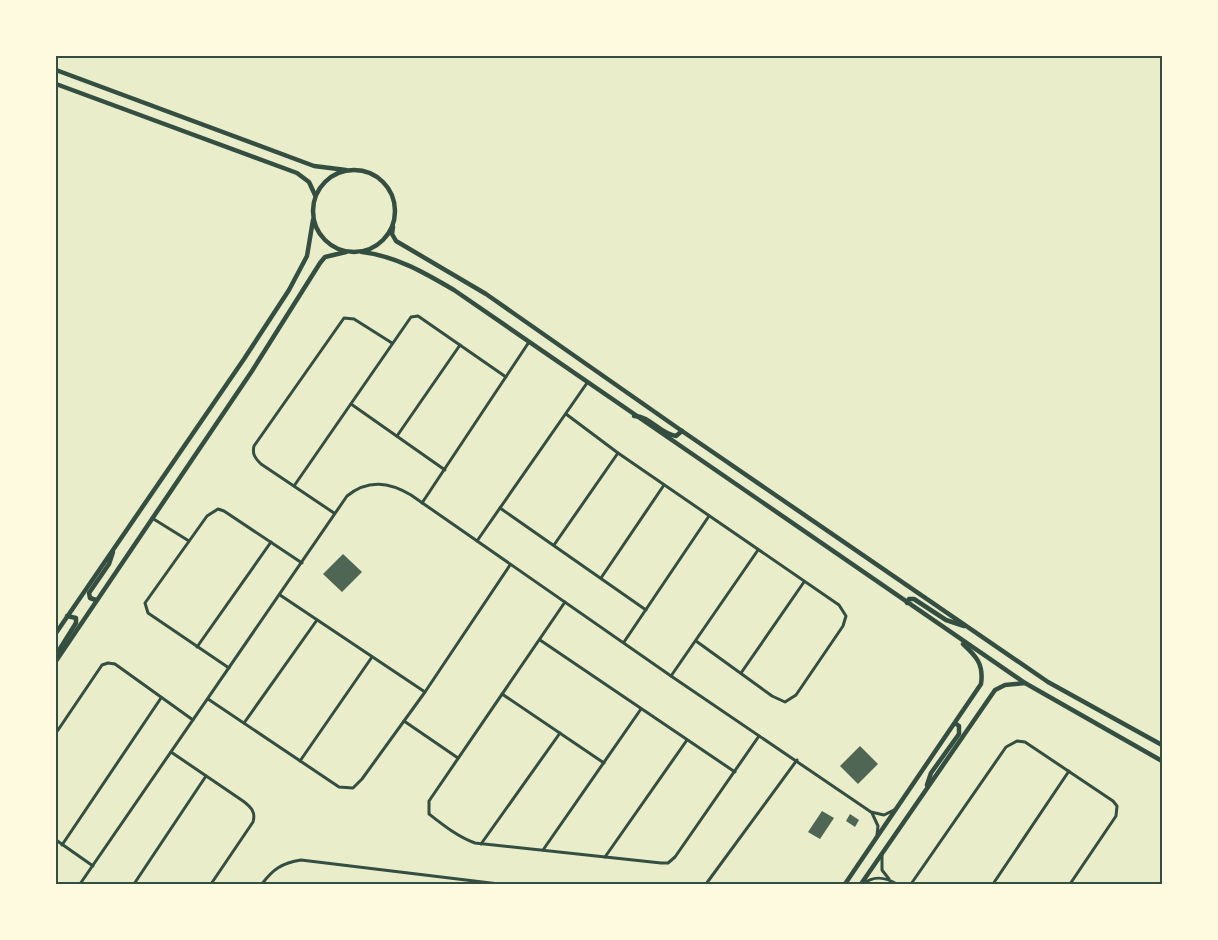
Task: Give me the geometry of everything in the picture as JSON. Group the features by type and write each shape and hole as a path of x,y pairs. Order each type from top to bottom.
{"street":[{"path":"56,70 314,166 371,173 382,180 390,190 395,202 396,214 392,234 396,241 486,294 1048,682 1162,745"},
{"path":"56,84 297,173 309,182 315,195"},
{"path":"56,633 289,290 307,256 315,195 327,179 346,170"},
{"path":"313,220 317,231 325,241 334,248 346,252"},
{"path":"362,252 375,247 386,238 393,226"},
{"path":"56,661 252,371 320,263 325,257 346,252 362,252 388,257 420,270 454,290 1025,683 1162,760"},
{"path":"294,486 392,343 414,316 418,316 506,377"},
{"path":"334,513 255,457 254,446 344,318 354,319 392,343"},
{"path":"422,503 530,341"},
{"path":"397,436 460,345"},
{"path":"477,541 588,382"},
{"path":"351,404 445,470"},
{"path":"566,414 618,453 839,605 846,616 843,626 796,695 785,702 780,701 696,641"},
{"path":"634,416 640,416 673,436 682,431"},
{"path":"554,545 618,453"},
{"path":"82,884 334,513 347,496 356,489 378,483 399,488 422,503 872,812 884,815 896,809"},
{"path":"600,578 664,485"},
{"path":"500,508 646,610"},
{"path":"229,668 148,613 145,603 207,516 218,510 224,511 302,562"},
{"path":"624,642 709,516"},
{"path":"152,518 189,542"},
{"path":"197,647 271,542"},
{"path":"96,600 90,598 89,593 109,564 115,546"},
{"path":"671,676 758,550"},
{"path":"208,699 339,787 353,788 425,692 510,565"},
{"path":"741,673 804,582"},
{"path":"280,595 425,692"},
{"path":"907,603 909,599 914,599 946,620 970,628"},
{"path":"565,602 429,801 429,814 465,839 481,844 661,864 668,862 675,857 759,736"},
{"path":"56,655 76,624 76,618 67,616"},
{"path":"244,723 317,620"},
{"path":"845,885 981,684 983,674 977,657 949,632"},
{"path":"539,640 735,772"},
{"path":"300,761 372,657"},
{"path":"56,733 102,665 108,663 115,664 193,720"},
{"path":"862,885 995,690 1005,685 1025,683"},
{"path":"502,694 604,763"},
{"path":"62,845 161,698"},
{"path":"543,850 641,709"},
{"path":"404,721 458,758"},
{"path":"924,793 931,773 958,734 959,726 955,723"},
{"path":"481,844 560,733"},
{"path":"605,857 687,740"},
{"path":"911,885 1006,747 1017,741 1025,742 1113,801 1118,810 1070,885"},
{"path":"171,752 243,801 252,808 255,816 211,885"},
{"path":"706,885 797,760"},
{"path":"993,885 1069,771"},
{"path":"134,885 207,776"},
{"path":"872,812 878,826 877,837"},
{"path":"56,840 93,866"},
{"path":"882,855 882,870 897,885"},
{"path":"262,885 274,869 282,864 301,860 499,885"},
{"path":"862,885 872,878 890,880"}],"building":[{"path":"343,554 362,572 342,592 323,574"},
{"path":"860,746 878,764 858,784 840,766"},
{"path":"822,811 834,818 820,839 808,832"},
{"path":"850,814 859,820 855,827 846,821"}]}
